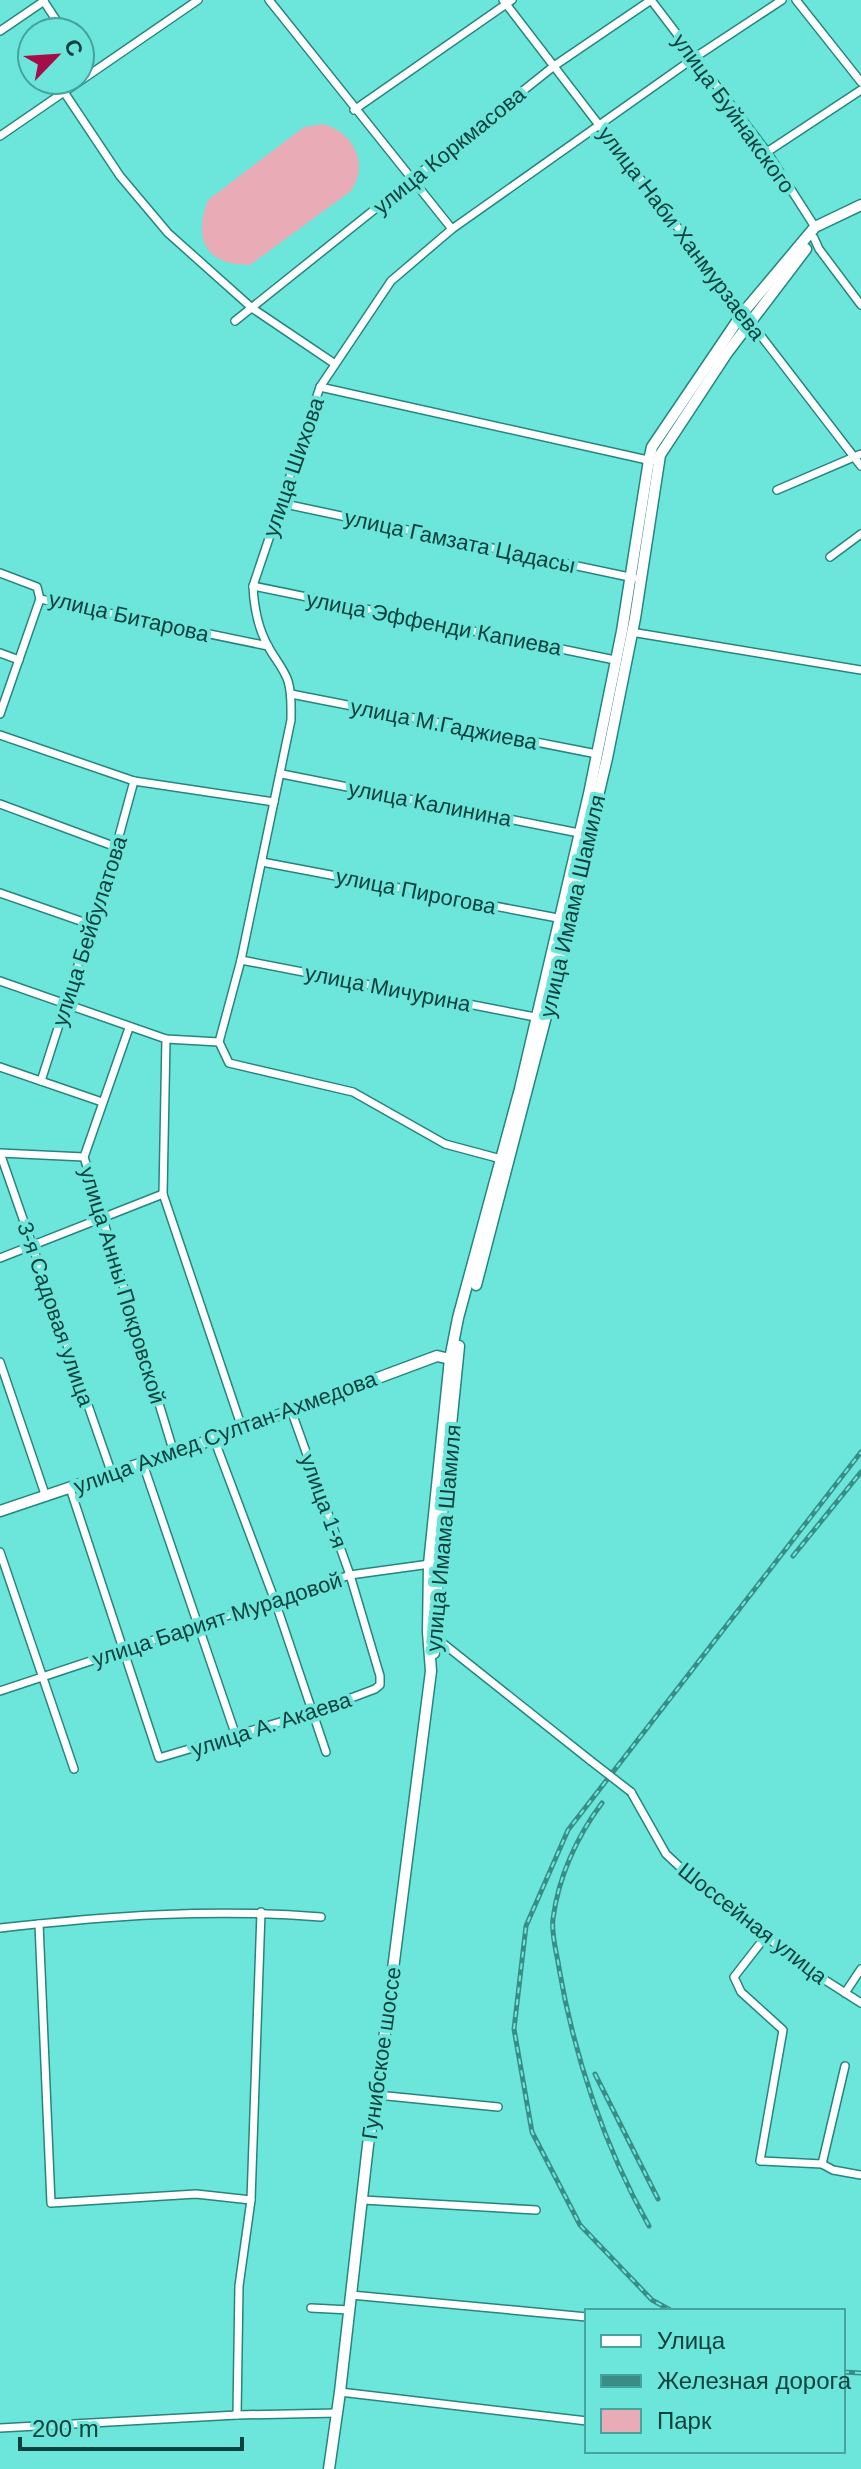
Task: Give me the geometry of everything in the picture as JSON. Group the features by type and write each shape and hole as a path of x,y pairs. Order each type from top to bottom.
{"main road":[{"name":"улица Имама Шамиля","path":"433,1637 433,1564 450,1359 535,1017 565,919 579,833 615,660 627,632 640,579 652,447 746,318 814,233 861,205"},
{"name":"улица Имама Шамиля","path":"814,233 861,212"},
{"name":"улица Имама Шамиля","path":"433,1564 458,1349 527,1091 565,919 607,758 653,461"},
{"name":"улица Ахмед Султан-Ахмедова","path":"0,1511 214,1439 437,1356 450,1359"},
{"name":"Гунибское шоссе","path":"329,2468 433,1637"}],"street":[{"path":"0,31 43,0"},
{"path":"96,70 198,0"},
{"path":"269,0 452,229"},
{"name":"улица Буйнакского","path":"651,0 767,152 861,305"},
{"name":"улица Коркмасова","path":"235,321 554,66 651,0"},
{"name":"улица Шихова","path":"219,1042 241,960 291,720 288,678 268,646 254,608 253,586 320,387 391,281 452,229 694,58 782,0"},
{"path":"796,0 861,82"},
{"path":"354,110 507,1"},
{"name":"улица Наби Ханмурзаева","path":"507,1 746,318 858,456 861,466"},
{"path":"767,152 861,90"},
{"path":"0,136 58,96"},
{"path":"67,96 120,176 168,233 252,308 335,364"},
{"path":"320,387 653,461"},
{"path":"777,490 858,456"},
{"name":"улица Гамзата Цадасы","path":"280,503 640,579"},
{"path":"830,557 861,534"},
{"name":"улица Битарова","path":"0,573 37,587 40,599 268,646"},
{"name":"улица Эффенди Капиева","path":"253,586 615,660"},
{"path":"0,714 40,599"},
{"path":"627,632 861,670"},
{"path":"0,653 19,660"},
{"name":"улица М.Гаджиева","path":"291,694 597,754"},
{"path":"0,735 134,781 274,802"},
{"name":"улица Калинина","path":"282,774 579,833"},
{"name":"улица Бейбулатова","path":"41,1081 92,925 134,781"},
{"path":"0,804 116,847"},
{"name":"улица Пирогова","path":"262,862 565,919"},
{"path":"0,893 92,925"},
{"name":"улица Мичурина","path":"241,960 535,1017"},
{"path":"0,981 166,1039 219,1042 229,1063 353,1092 445,1144 501,1159"},
{"name":"улица Анны Покровской","path":"129,1028 84,1157 174,1453"},
{"path":"166,1039 163,1194 242,1428"},
{"path":"0,1067 102,1102"},
{"path":"0,1153 84,1157"},
{"name":"3-я Садовая улица","path":"0,1153 112,1474"},
{"path":"0,1258 163,1194"},
{"path":"0,1362 46,1497"},
{"name":"улица 1-я","path":"291,1410 350,1575 380,1685"},
{"path":"214,1439 275,1601 326,1752"},
{"path":"143,1464 236,1736"},
{"path":"70,1488 122,1650"},
{"path":"0,1552 74,1769"},
{"name":"улица Барият Мурадовой","path":"0,1691 350,1575 433,1564"},
{"name":"Шоссейная улица","path":"433,1637 631,1792 666,1854 803,1966 861,2003"},
{"name":"улица А. Акаева","path":"122,1650 159,1758 314,1712 380,1685"},
{"path":"0,1928 187,1912 261,1912 321,1917"},
{"path":"237,2415 239,2286 251,2200 261,1912"},
{"path":"39,1924 51,2203 196,2194 251,2200"},
{"path":"766,1936 734,1977 741,1992 783,2030 760,2161 822,2164 833,2170 861,2175"},
{"path":"845,1993 861,1969"},
{"path":"822,2164 845,2066"},
{"path":"377,2095 498,2107"},
{"path":"363,2200 536,2210"},
{"path":"351,2295 585,2317"},
{"path":"311,2308 350,2310"},
{"path":"340,2392 585,2421"},
{"path":"0,2428 237,2415 337,2413"},
{"path":"329,2468 338,2469"}],"green space":[{"path":"323,124 343,134 355,150 359,170 351,191 250,265 235,264 213,255 206,247 202,227 208,200 304,127"}],"railway":[{"path":"668,2309 652,2300 580,2225 532,2132 514,2029 526,1926 568,1830 861,1452"},
{"path":"793,1556 861,1472"},
{"path":"602,1803 584,1829 564,1873 556,1904 553,1938 582,2068 618,2165 649,2226"},
{"path":"595,2074 658,2199"},
{"path":"845,2372 861,2373"}]}
